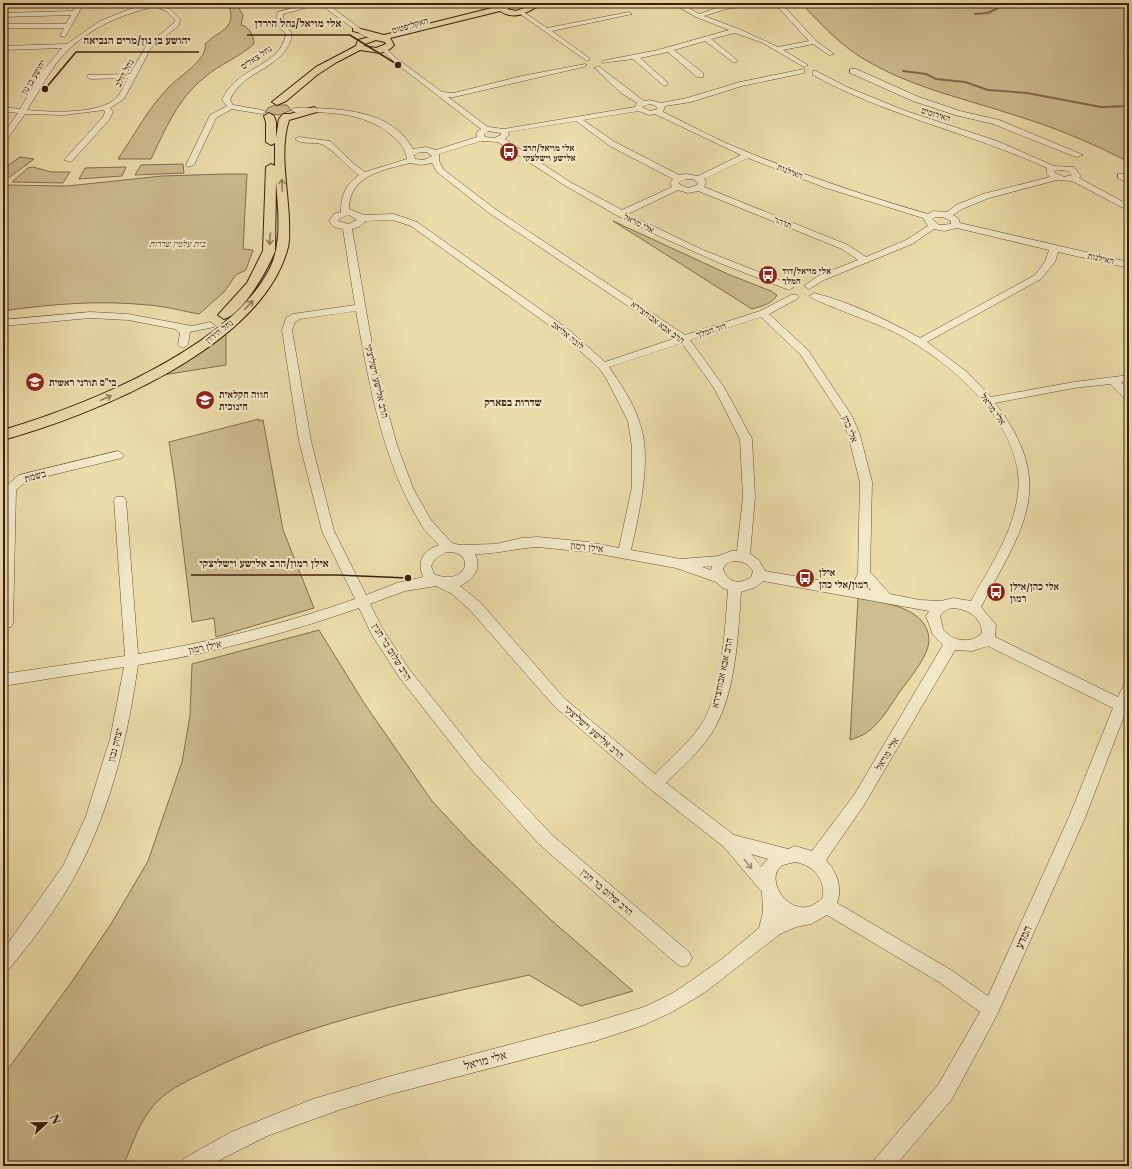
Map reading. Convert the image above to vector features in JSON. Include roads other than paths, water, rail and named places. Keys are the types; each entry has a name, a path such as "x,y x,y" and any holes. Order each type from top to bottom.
{"main road":[{"path":"524,7 547,3"},
{"name":"האקליפטוס","path":"361,48 379,38 401,35 504,10 507,5 524,7"},
{"path":"356,29 373,34 401,35"},
{"path":"361,48 375,54 394,59 391,48 393,43 401,35"},
{"name":"האקליפטוס","path":"390,42 401,35"},
{"path":"266,111 277,102 285,98 301,82 320,68 361,48 384,49 390,45 390,42 379,38"},
{"path":"290,110 320,76 361,48"},
{"path":"277,102 290,110 302,108 314,110"},
{"name":"נחל הירדן","path":"3,435 79,410 112,396 158,372 225,328 265,288 275,272 283,245 280,142 281,124 290,110"},
{"path":"266,111 314,110"},
{"name":"נחל הירדן","path":"3,426 44,413 89,395 146,367 183,345 210,326 232,307 251,286 266,261 269,251 271,122 266,111"}],"street":[{"path":"63,36 81,3"},
{"name":"נחל צאלים","path":"231,107 226,100 228,92 233,86 275,58 287,45 289,34 280,22 280,13 318,3"},
{"path":"322,3 368,37 379,38"},
{"path":"675,3 698,16 737,30 778,49 802,68"},
{"path":"698,16 725,7 758,3"},
{"path":"776,3 814,42 831,54"},
{"path":"3,48 67,46 98,26 135,9 144,5 161,4"},
{"name":"נחל דולב","path":"3,109 23,113 83,111 106,107 120,98 148,47 177,24 178,20 175,16 161,4"},
{"path":"524,7 546,30 593,61 605,65 598,68 592,68 593,61"},
{"path":"3,15 75,13"},
{"path":"546,30 629,14"},
{"path":"3,26 68,26"},
{"path":"356,29 359,34 361,48"},
{"path":"451,98 522,78 593,61 635,57 737,30"},
{"path":"706,39 735,61"},
{"path":"778,49 814,42"},
{"name":"יהושע בן נון","path":"3,138 23,113 48,70 67,46"},
{"path":"384,49 394,59 441,94 451,98 486,129"},
{"path":"669,49 700,75"},
{"path":"635,57 664,84"},
{"name":"האירוסים","path":"802,68 818,67 820,71 816,73 850,92 876,104 927,123 998,134 1030,156 1053,168"},
{"path":"598,68 640,106"},
{"path":"345,213 343,202 345,194 350,186 364,175 413,159 431,161 436,155 481,138 488,140 501,135 640,106 652,102 659,109 802,68"},
{"path":"853,71 998,134 1079,155"},
{"path":"90,77 132,76"},
{"path":"876,104 901,92"},
{"path":"68,160 106,118 109,112 106,107"},
{"path":"190,165 213,117 231,107 266,111"},
{"name":"האילנות","path":"659,109 748,155 814,181 879,203 927,216 936,213 948,215"},
{"path":"314,110 349,112 384,124 409,148 413,159"},
{"path":"577,118 588,128 687,190 748,155"},
{"path":"3,128 12,128"},
{"path":"481,138 480,133 486,129 498,129 501,135"},
{"name":"אלי מויאל","path":"501,135 553,176 621,214 689,247 789,287"},
{"path":"302,141 327,143 351,166 364,175"},
{"path":"403,141 436,155"},
{"path":"413,159 416,151 427,150"},
{"name":"הרב אבא אבוחצירא","path":"436,155 435,162 440,170 456,185 498,216 631,302 684,339 719,387 746,439 749,497 743,557"},
{"name":"הרב אבא אבוחצירא","path":"413,159 440,170"},
{"path":"1073,178 1077,176 1071,169 1062,167 1053,168 1050,172 1057,177 1068,179 1073,178 1128,207"},
{"path":"621,214 678,183 686,176 698,183"},
{"path":"1121,176 1129,181"},
{"path":"956,225 955,220 948,215 993,194 1036,184 1057,177"},
{"name":"תדהר","path":"698,183 845,247 865,261"},
{"path":"345,213 357,214 362,218 357,224 347,227 337,225 333,220 337,216 345,213"},
{"path":"811,291 797,284 789,287 789,293 794,297 806,299 821,278 909,242 933,226 928,222 927,216"},
{"name":"לובה אליאב","path":"362,218 394,217 414,224 564,331 603,366 623,398 634,421 638,440 638,487 624,553"},
{"name":"האילנות","path":"933,226 948,228 956,225 1129,265"},
{"name":"הרב אלישע וישליצקי","path":"347,227 360,306 380,400 406,488 428,527 440,541 448,547"},
{"path":"921,341 1038,277 1050,262 1054,248"},
{"name":"אלי מויאל","path":"811,291 921,341 954,365 989,401 1007,429 1018,451 1023,473 1024,494 1014,528 974,608"},
{"name":"דוד המלך","path":"603,366 763,313 794,297"},
{"name":"הרב שלום בר חנין","path":"360,306 297,316 290,320 287,330 305,441 328,531 362,602 377,631 404,673 477,765 546,840 683,958"},
{"name":"אלי כהן","path":"763,313 804,352 849,422 866,482 864,573"},
{"path":"3,323 50,318 109,315 143,319 192,329 210,326"},
{"path":"179,327 185,332 183,345"},
{"path":"989,401 1129,378"},
{"path":"1113,380 1129,397"},
{"name":"בשמת","path":"6,623 5,547 10,488 16,482 24,478 118,455"},
{"name":"יצחק נבון","path":"3,963 41,913 72,865 90,825 112,757 129,686 132,661 120,500"},
{"name":"הרב אלישע וישליצקי","path":"426,563 430,543 428,527"},
{"name":"אילן רמון","path":"461,549 496,549 522,543 538,542 624,553 677,563 719,578"},
{"path":"448,547 461,549 471,556 470,571 457,582 440,582 429,577 426,563 435,551 448,547"},
{"name":"אילן רמון","path":"470,571 496,549"},
{"path":"731,556 743,557 753,562 759,571 758,580 748,586 735,587 719,578 717,569 721,561 731,556"},
{"name":"אילן רמון","path":"677,563 721,561"},
{"name":"אילן רמון","path":"3,680 132,661 203,648 252,636 362,602 399,586 414,576 426,563"},
{"name":"הרב אלישע וישליצקי","path":"470,571 468,583 475,606"},
{"path":"848,590 860,583 864,573 886,598"},
{"path":"759,575 848,590 886,598 901,601 920,605 940,606 956,603 974,608 982,615 988,624 989,633 987,639 981,644 972,646 952,643 938,632 933,623 913,606 901,601"},
{"name":"אילן רמון","path":"399,586 418,582 440,582"},
{"name":"הרב אלישע וישליצקי","path":"440,582 457,590 475,606 559,702 655,784 730,842 768,890"},
{"name":"הרב אבא אבוחצירא","path":"655,784 692,746 706,728 713,715 726,663 732,626 735,587"},
{"path":"933,623 935,611 940,606"},
{"path":"987,639 1121,705"},
{"name":"אלי מויאל","path":"816,861 859,800 952,643"},
{"name":"המדע","path":"882,1166 945,1092 991,1009 1077,818 1129,688"},
{"name":"הרב אלישע וישליצקי","path":"730,842 785,855"},
{"path":"767,931 771,912 768,890 767,876 770,867 776,860 785,855 795,854 806,856 816,861 828,874 832,890 827,906 820,912 811,916 791,914 775,902 768,890"},
{"path":"827,906 945,976 991,1009"},
{"name":"אלי מויאל","path":"190,1166 210,1153 267,1126 323,1104 584,1034 645,1015 686,994 729,964 767,931 792,919 811,916"}],"waterway":[{"path":"975,14 988,13 1008,3"},
{"path":"903,71 926,74 936,79 965,82 988,90 1027,93 1101,107 1129,106"}],"place":[{"name":"אלי מויאל/נחל הירדן","path":"398,65"},
{"name":"יהושע בן נון/מרים הנביאה","path":"45,89"},
{"name":"אלי מויאל/הרב אלישע וישלצקי","path":"509,152"},
{"name":"אלי מויאל/דוד המלך","path":"768,275"},
{"name":"בי\"ס תורני ראשית","path":"35,382"},
{"name":"חווה חקלאית חינוכית","path":"205,400"},
{"name":"אילן רמון/הרב אלישע וישליצקי","path":"408,578"},
{"name":"אילן רמון/אלי כהן","path":"805,578"},
{"name":"אלי כהן/אילן רמון","path":"996,592"}],"district":[{"name":"שדרות בפארק","path":"513,402"}],"park label":[{"name":"בית עלמין שדרות","path":"177,243"}]}
